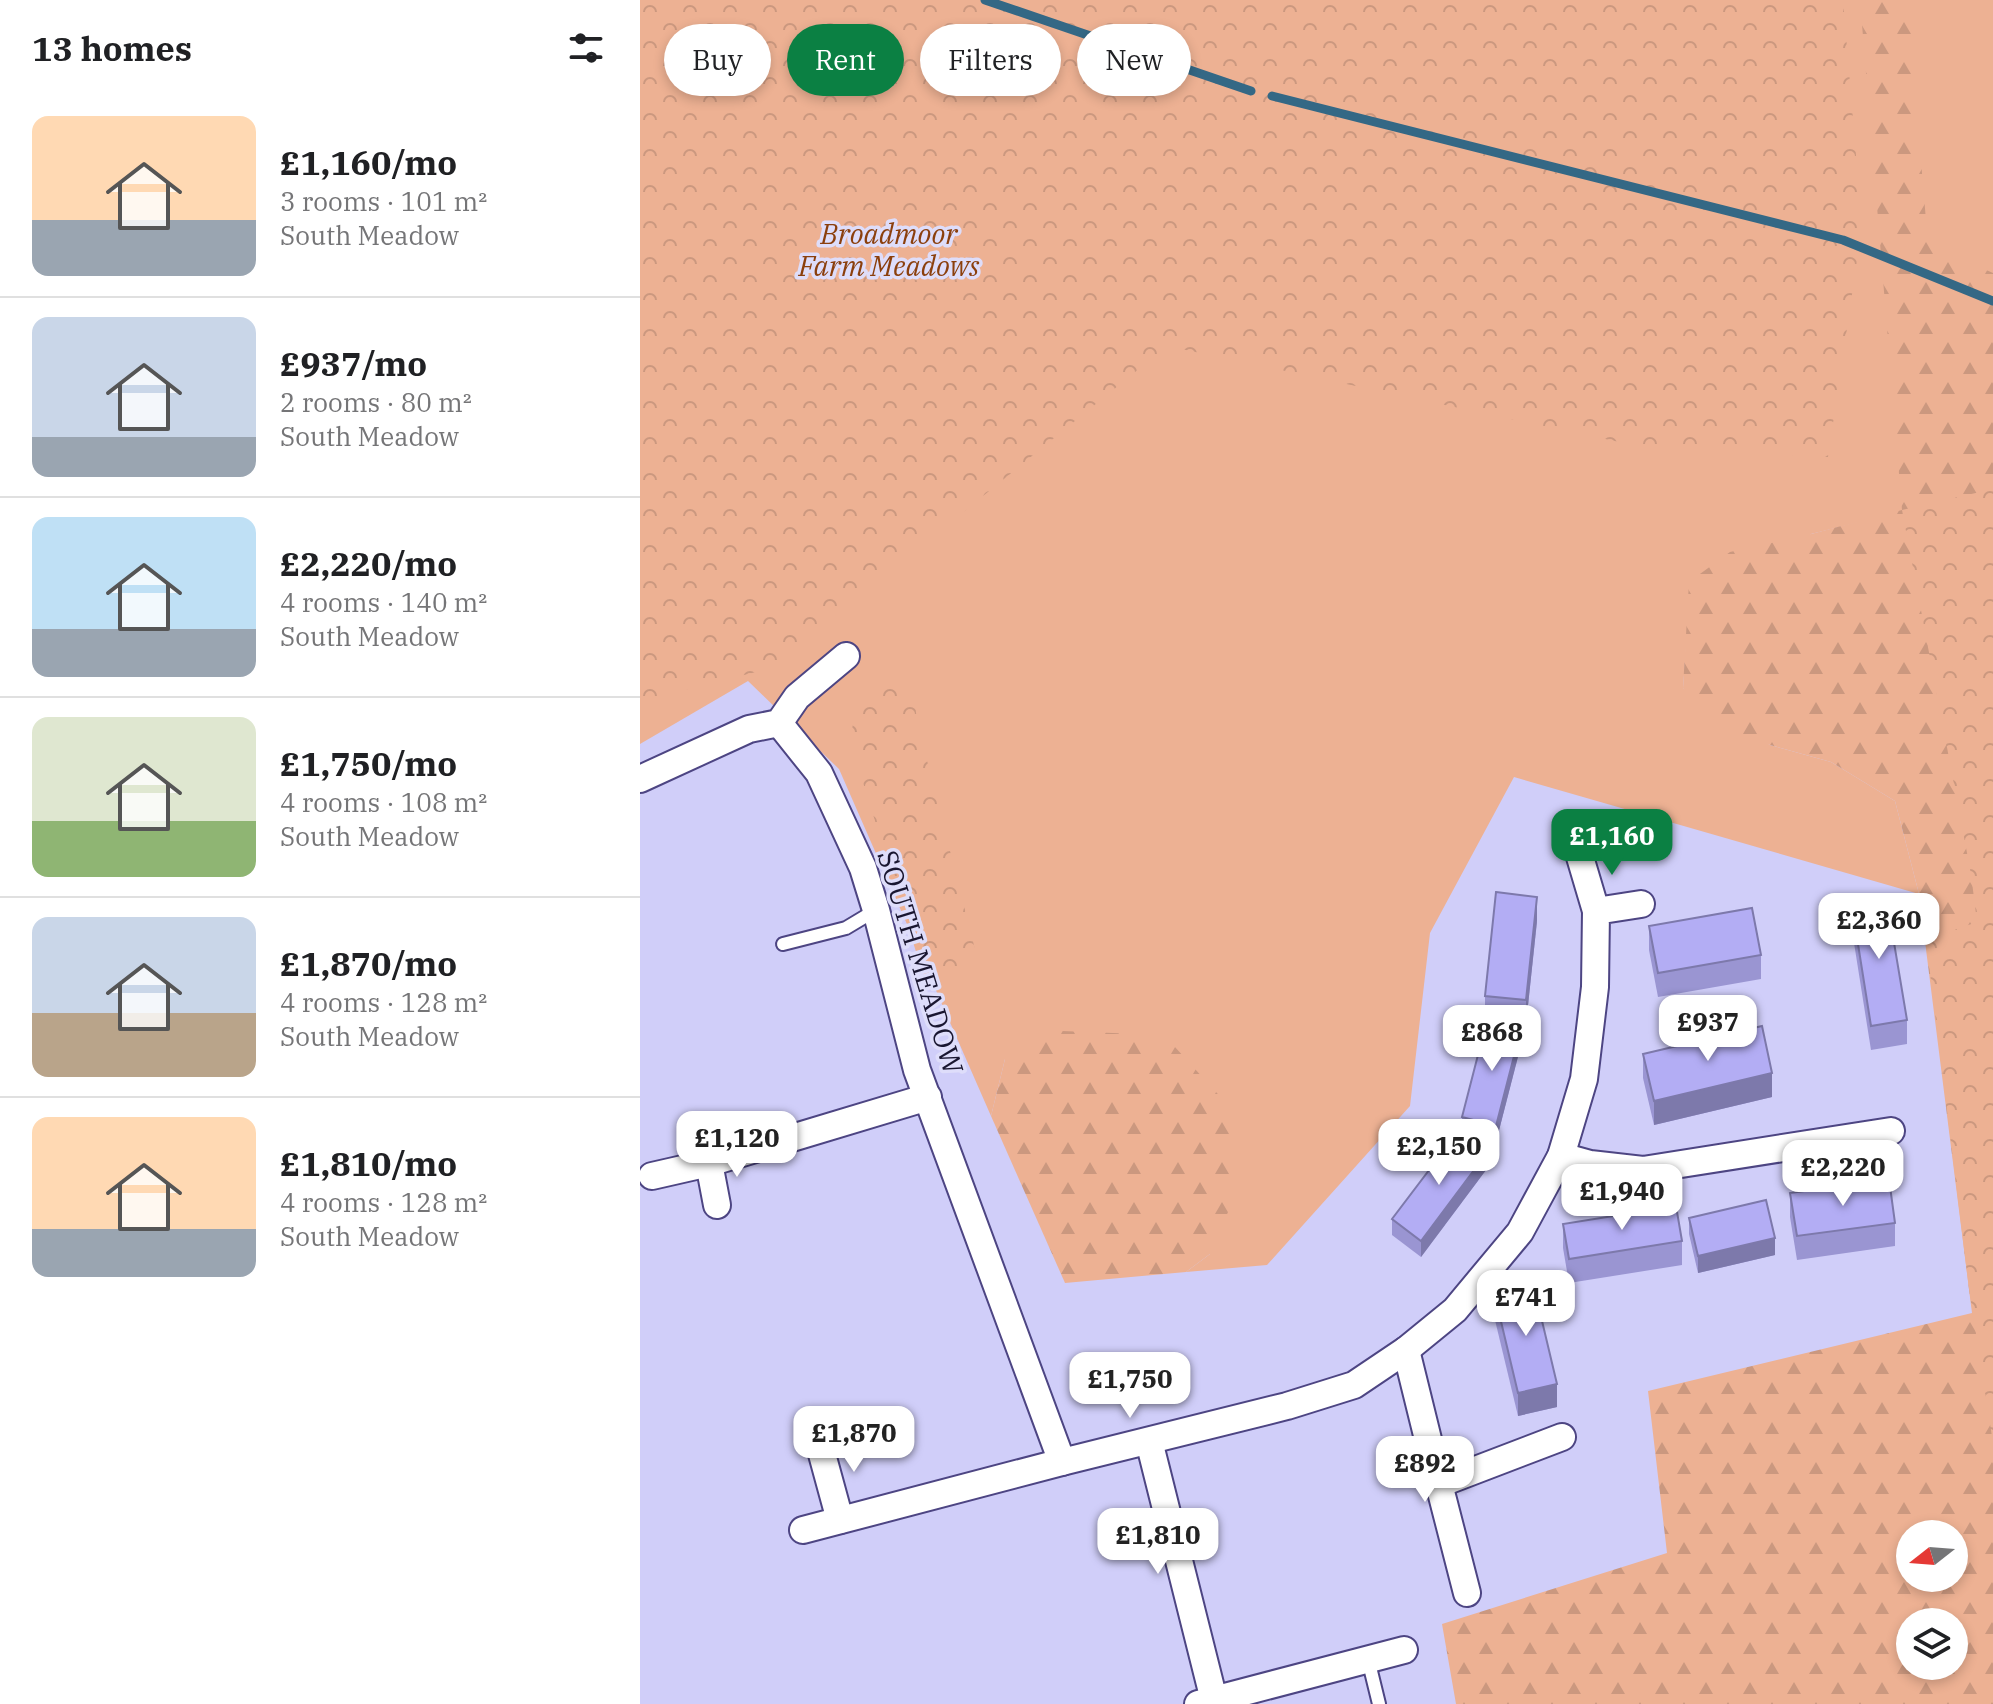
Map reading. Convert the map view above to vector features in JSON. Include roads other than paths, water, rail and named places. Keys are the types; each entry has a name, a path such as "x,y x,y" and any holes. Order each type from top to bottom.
{"street":[{"path":"640,779 749,729 779,723 797,697 846,656"},
{"name":"SOUTH MEADOW","path":"779,723 819,773 863,868 917,1070 1062,1462"},
{"path":"803,1530 1287,1406 1354,1385 1406,1350 1455,1310 1520,1232 1561,1156 1584,1079 1595,987 1596,911 1580,857"},
{"path":"1596,911 1641,904"},
{"name":"SOUTH MEADOW","path":"652,1176 709,1163 928,1097"},
{"path":"1561,1156 1590,1164 1643,1170 1891,1131"},
{"path":"709,1163 717,1205"},
{"path":"1406,1350 1467,1593"},
{"path":"1439,1484 1562,1437"},
{"path":"1149,1441 1206,1702 1404,1650"},
{"path":"819,1443 840,1520"}],"lane":[{"path":"783,944 846,928 876,910"},
{"path":"1368,1659 1379,1704"}],"waterway":[{"path":"985,0 1251,91"},
{"path":"1272,96 1843,240 1993,301"}],"park label":[{"name":"Broadmoor Farm Meadows","path":"889,249"}]}
